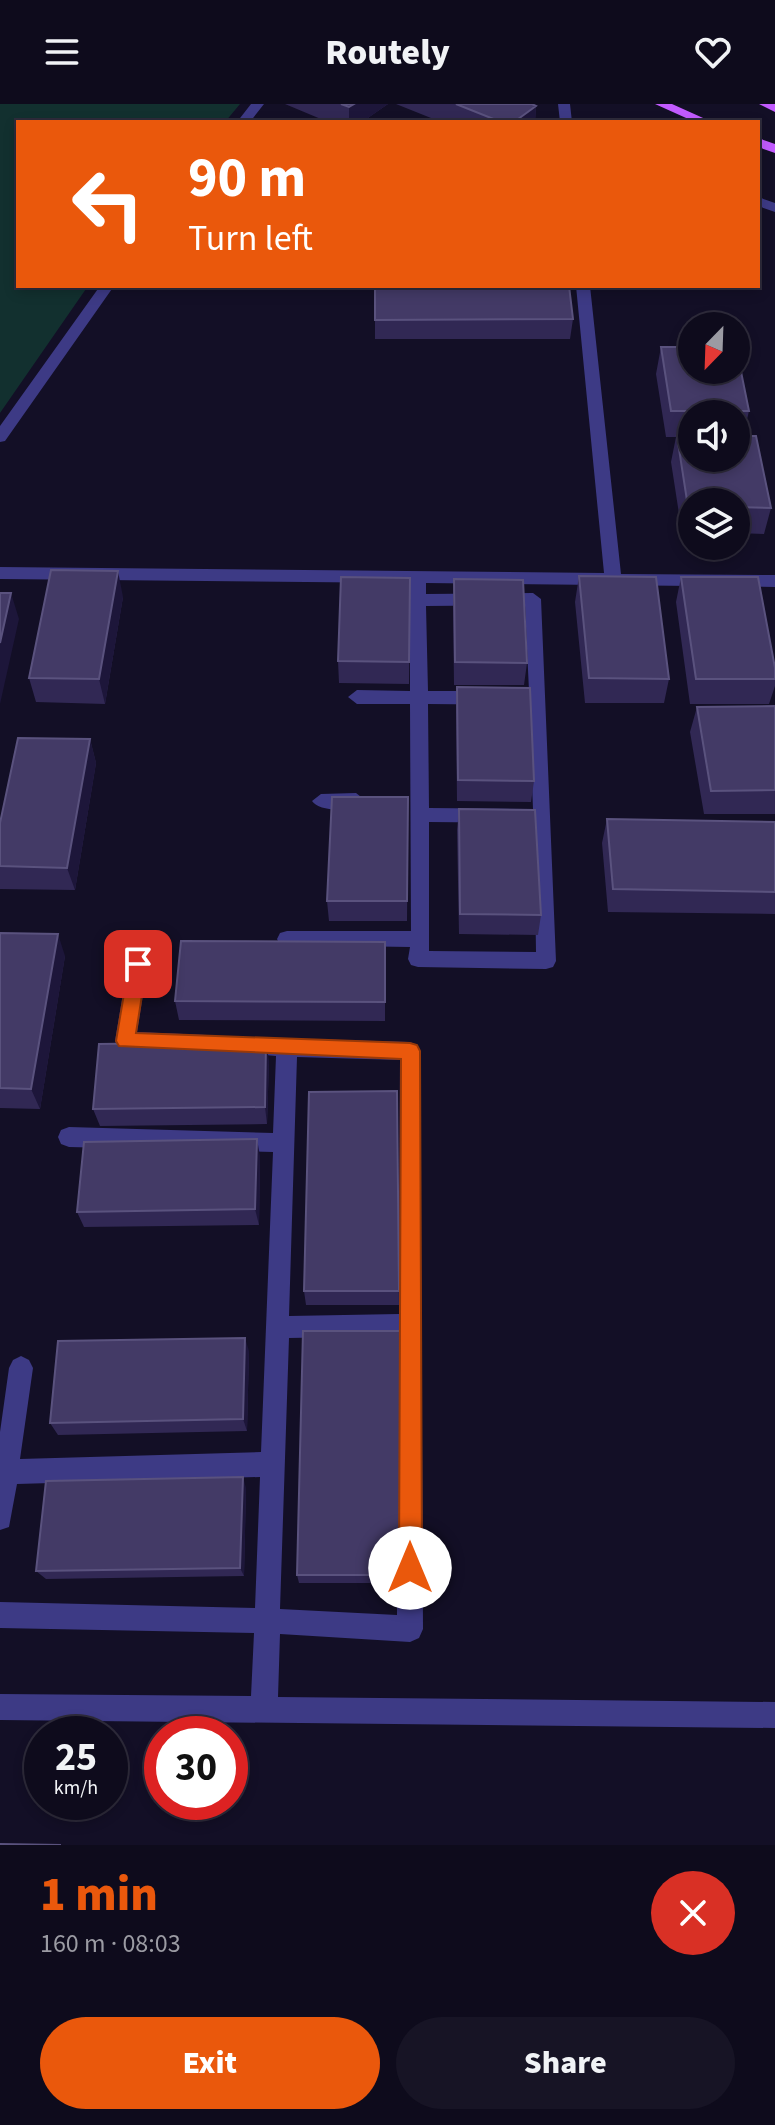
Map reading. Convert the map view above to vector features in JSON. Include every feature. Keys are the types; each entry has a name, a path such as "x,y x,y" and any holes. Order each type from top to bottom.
{"main road":[{"path":"661,104 701,120"},
{"path":"765,104 775,108"}],"street":[{"path":"245,120 258,104"},
{"path":"0,437 106,288"},
{"path":"583,288 613,578"},
{"path":"0,573 775,581"},
{"path":"418,577 418,600 419,699 415,805 421,939 418,959 546,961 533,599 418,600"},
{"path":"357,697 538,698"},
{"path":"321,801 377,800"},
{"path":"415,805 543,816"},
{"path":"287,939 421,939"},
{"path":"0,1615 268,1621 410,1629 410,1051 125,1041 138,964"},
{"path":"264,1712 287,1048"},
{"path":"69,1137 284,1143"},
{"path":"278,1327 410,1325"},
{"path":"0,1518 21,1368"},
{"path":"6,1472 273,1464"},
{"path":"0,1707 775,1715"}],"green space":[{"path":"0,104 240,104 227,120 16,120 16,288 87,288 0,413"}],"building":[{"path":"456,104 536,106 517,120 496,120"},
{"path":"375,288 569,288 573,319 375,320"},
{"path":"661,347 678,347 678,384 744,384 747,400 678,400 678,411 671,411"},
{"path":"750,436 756,436 771,508 750,507 750,488 685,488 683,472 750,472"},
{"path":"51,570 118,571 99,679 29,678"},
{"path":"579,576 656,577 669,679 589,678"},
{"path":"341,577 410,578 409,662 338,661"},
{"path":"681,577 758,577 775,679 696,679"},
{"path":"454,579 523,580 527,663 455,662"},
{"path":"0,593 11,593 0,643"},
{"path":"457,687 530,688 534,781 458,780"},
{"path":"775,706 775,790 711,791 697,707"},
{"path":"18,738 90,739 67,868 0,866 0,823"},
{"path":"332,797 408,797 407,901 327,901"},
{"path":"459,809 535,810 541,915 460,914"},
{"path":"607,819 775,822 775,892 613,889"},
{"path":"0,933 58,934 31,1089 0,1088"},
{"path":"181,941 385,942 385,1002 175,1001"},
{"path":"266,1042 265,1107 93,1109 99,1044"},
{"path":"397,1091 399,1291 304,1291 309,1092"},
{"path":"257,1139 255,1209 77,1212 84,1142"},
{"path":"303,1331 400,1331 403,1575 297,1575"},
{"path":"245,1338 243,1419 50,1423 58,1341"},
{"path":"243,1477 240,1568 36,1571 46,1481"}],"route":[{"path":"138,964 125,1041 410,1051 410,1568"}]}
